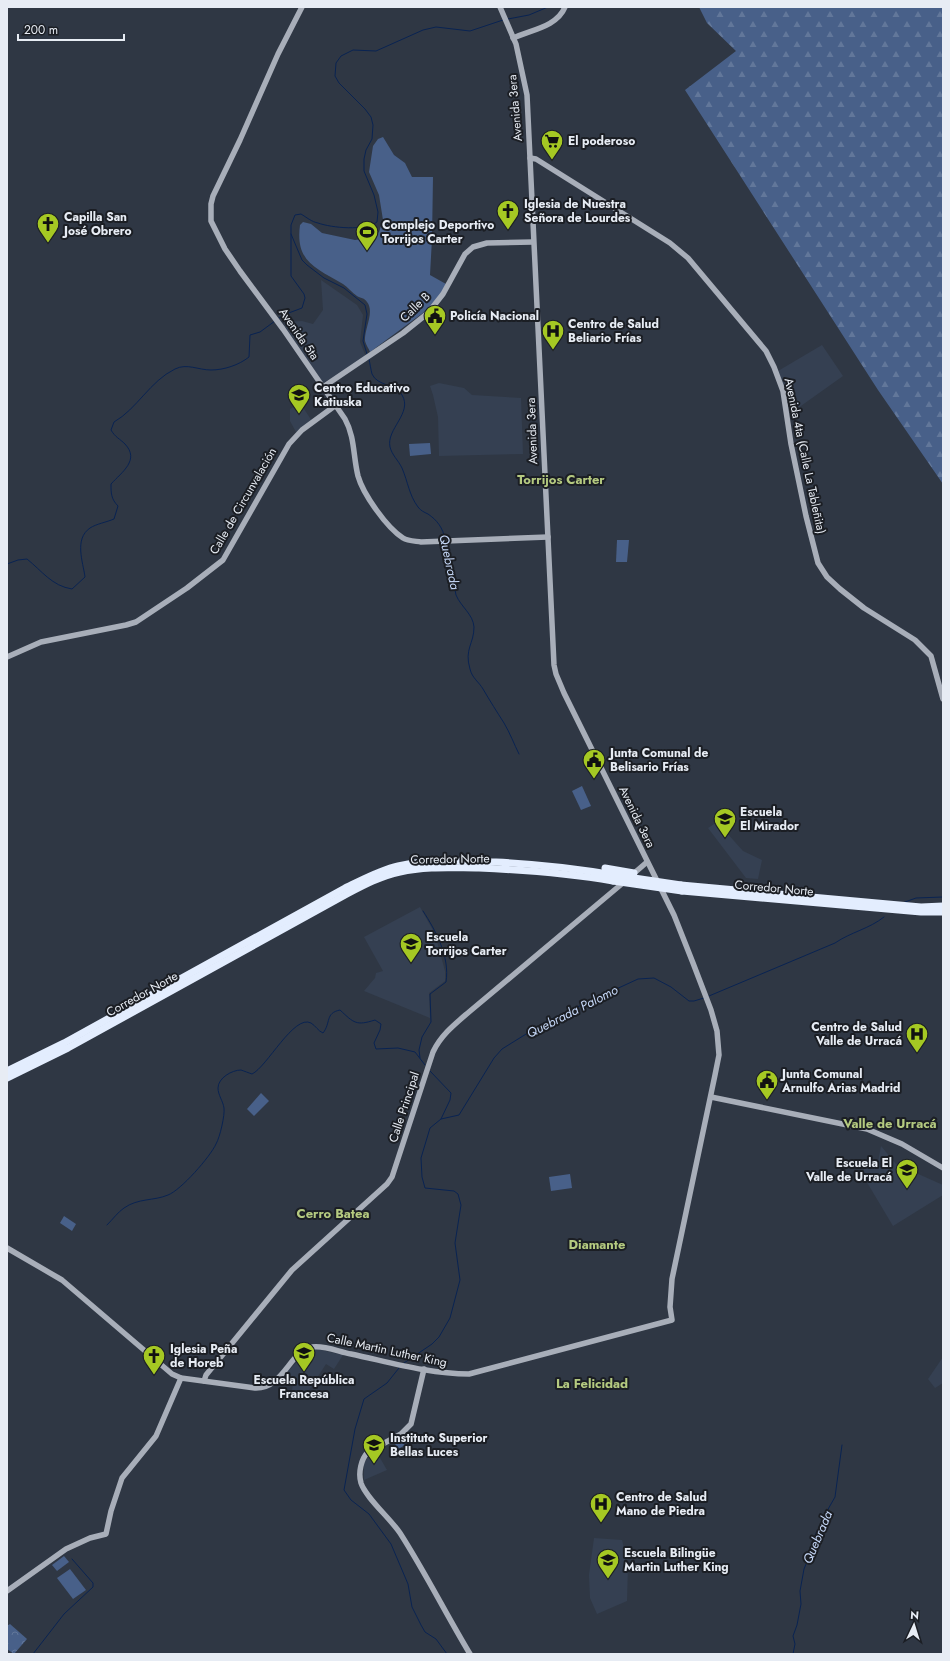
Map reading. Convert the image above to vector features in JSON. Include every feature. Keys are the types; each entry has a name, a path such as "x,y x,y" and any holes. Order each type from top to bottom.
{"highway":[{"name":"Corredor Norte","path":"243,948 345,888 378,872 397,866 418,863 457,861 562,866 614,878 682,888 921,912 943,912"},
{"name":"Corredor Norte","path":"7,1071 64,1043 229,955 381,877 400,872 473,862"},
{"path":"530,865 571,863 634,873"},
{"name":"Corredor Norte","path":"682,888 921,907 943,906"},
{"name":"Corredor Norte","path":"7,1078 68,1048 229,955"}],"street":[{"name":"Avenida 5ta","path":"302,7 278,54 211,204 211,221 225,249 283,328 336,405 350,429 359,478 371,501 387,523 403,538 421,542 548,537"},
{"path":"513,38 553,22 562,13 565,7"},
{"name":"Avenida 3era","path":"501,9 513,38 526,84 554,665 556,674 674,915 705,993 717,1031 719,1047 711,1097 672,1279 670,1307 672,1320"},
{"name":"Avenida 4ta (Calle La Tableñita)","path":"530,158 536,159 675,247 688,258 766,351 783,391 791,444 806,516 818,563 827,577 840,589 864,608 915,640 925,650 930,656 943,699"},
{"name":"Calle B","path":"323,387 413,326 433,308 443,294 465,254 473,247 487,243 534,242"},
{"name":"Calle de Circunvalación","path":"7,657 41,642 136,622 194,584 223,560 280,458 295,437 302,430 336,405"},
{"name":"Calle Principal","path":"204,1381 206,1375 292,1270 387,1184 392,1177 438,1041 447,1031 647,862"},
{"path":"711,1097 868,1129 902,1144 943,1168"},
{"name":"Calle Martin Luther King","path":"7,1248 62,1280 166,1369 181,1378 255,1388 266,1387 274,1382 306,1349 315,1346 407,1366 452,1374 469,1374 672,1320"},
{"path":"424,1369 411,1424 401,1434 365,1455 360,1473 360,1482 373,1501 396,1527 421,1566 470,1654"},
{"path":"7,1591 66,1548 90,1538 106,1534 120,1483 127,1471 156,1436 181,1378"}],"shaded area":[{"path":"321,280 357,305 363,315 360,342 366,357 323,383 284,325 286,322 302,321 313,324 323,310"},
{"path":"822,345 843,376 791,413 788,398 778,371"},
{"path":"439,383 464,388 472,395 521,398 523,454 439,456 438,417 430,386"},
{"name":"Centro Educativo Katiuska","path":"300,403 312,421 296,432 290,421 290,409"},
{"name":"Escuela El Mirador","path":"717,822 743,851 762,860 758,879 746,878 708,828"},
{"name":"Escuela Torrijos Carter","path":"420,907 435,934 445,971 445,981 429,993 430,1018 364,991 375,978 376,973 383,971 364,937"},
{"name":"Escuela El Valle de Urracá","path":"881,1146 896,1164 943,1185 943,1195 893,1226 862,1174 866,1163 872,1164 878,1162"},
{"name":"Escuela República Francesa","path":"317,1349 343,1355 334,1369 326,1364 306,1395 292,1390 293,1384 283,1377 305,1353"},
{"path":"943,1357 943,1383 935,1388 928,1379"},
{"name":"Instituto Superior Bellas Luces","path":"376,1451 387,1470 364,1480 364,1463 369,1456"},
{"name":"Escuela Bilingüe Martin Luther King","path":"594,1538 622,1540 628,1565 627,1601 597,1614 590,1598 589,1575"}],"green space":[{"path":"699,7 943,7 943,484 878,390 685,90 736,51 707,23"},
{"name":"Complejo Deportivo Torrijos Carter","path":"383,137 394,155 405,163 412,177 433,177 430,275 446,284 435,304 370,352 365,341 370,316 367,302 355,295 345,285 316,268 304,256 299,238 300,225 303,222 311,224 322,233 355,240 370,238 379,232 383,220 379,195 369,172 373,146 378,139"},
{"path":"430,443 431,454 410,456 409,444"},
{"path":"617,540 629,540 627,562 616,562"},
{"path":"582,786 591,806 581,810 572,791"},
{"path":"261,1093 269,1101 254,1116 247,1109"},
{"path":"570,1174 572,1188 551,1191 549,1177"},
{"path":"64,1216 76,1224 72,1231 60,1223"},
{"path":"407,1435 411,1442 398,1449 394,1442"},
{"path":"64,1556 69,1562 57,1571 52,1565"},
{"path":"70,1569 86,1590 73,1599 57,1578"},
{"path":"10,1624 27,1639 14,1654 7,1649 7,1626"}],"waterway":[{"path":"508,19 529,15 548,7"},
{"path":"279,318 302,308 305,298 304,294 291,276 291,225 295,215 301,214 311,221 324,225 348,228 365,227 377,222 378,212 374,195 364,171 364,159 366,150 372,139 373,125 371,117 365,109 339,83 335,76 336,63 341,56 353,50 376,51 423,30 436,27 470,31 503,20"},
{"name":"Quebrada","path":"291,234 302,260 307,265 324,278 344,288 365,305 367,314 363,341 367,354"},
{"path":"7,564 18,560 27,559 53,581 59,585 72,589 85,577 81,558 82,538 85,533 95,525 114,519 118,506 112,496 111,484 128,466 130,461 131,455 129,450 111,430 114,422 130,410 166,374 179,367 216,370 245,360 249,357 250,335 260,332 275,321"},
{"name":"Quebrada","path":"369,359 374,378 399,391 402,395 404,408 392,434 390,447 392,453 402,468 415,502 420,510 431,516 437,522 443,531 445,539"},
{"name":"Quebrada","path":"446,544 456,595 469,614 474,627 474,633 468,656 471,672 504,723 519,754"},
{"name":"Quebrada Palomo","path":"905,902 916,898 943,897"},
{"name":"Quebrada","path":"420,1058 419,1050 422,1037 431,1022 430,994 446,982 447,973 441,945 433,927 423,911"},
{"name":"Quebrada Palomo","path":"709,996 835,943 872,925 884,917"},
{"name":"Quebrada Palomo","path":"404,1363 432,1344 439,1337 450,1318 460,1280 455,1243 461,1205 458,1194 454,1191 425,1188 422,1177 421,1158 430,1128 441,1119 459,1115 494,1058 502,1049 547,1021 638,979 654,978 671,987 689,1001 704,998"},
{"name":"Quebrada","path":"107,1225 129,1205 140,1201 163,1197 174,1192 195,1172 213,1150 219,1136 224,1111 218,1091 220,1081 226,1075 237,1070 252,1074 265,1062 289,1033 304,1022 311,1023 323,1033 330,1016 335,1011 340,1010 349,1018 359,1023 375,1020 381,1024 374,1043 376,1049 398,1048 415,1052 425,1065"},
{"name":"Quebrada","path":"430,1071 451,1093 450,1100 441,1119"},
{"name":"Quebrada Palomo","path":"399,1368 387,1383 364,1399 355,1429 344,1490 351,1500 369,1514 391,1544 408,1584 412,1607 421,1625 425,1632 436,1639 447,1654"},
{"name":"Quebrada","path":"793,1654 795,1644 793,1636 797,1625 801,1604 800,1591 804,1569 817,1531 825,1524 827,1511 835,1497 842,1445"},
{"name":"Quebrada","path":"33,1654 64,1614 93,1587 93,1583 72,1559"}],"place":[{"name":"El poderoso","path":"552,160"},
{"name":"Iglesia de Nuestra Señora de Lourdes","path":"508,230"},
{"name":"Capilla San José Obrero","path":"48,244"},
{"name":"Complejo Deportivo Torrijos Carter","path":"367,252"},
{"name":"Policía Nacional","path":"435,336"},
{"name":"Centro de Salud Beliario Frías","path":"553,350"},
{"name":"Centro Educativo Katiuska","path":"299,414"},
{"name":"Junta Comunal de Belisario Frías","path":"594,780"},
{"name":"Escuela El Mirador","path":"725,838"},
{"name":"Escuela Torrijos Carter","path":"411,964"},
{"name":"Centro de Salud Valle de Urracá","path":"917,1054"},
{"name":"Junta Comunal Arnulfo Arias Madrid","path":"767,1100"},
{"name":"Escuela El Valle de Urracá","path":"907,1190"},
{"name":"Escuela República Francesa","path":"304,1372"},
{"name":"Iglesia Peña de Horeb","path":"154,1376"},
{"name":"Instituto Superior Bellas Luces","path":"374,1464"},
{"name":"Centro de Salud Mano de Piedra","path":"601,1524"},
{"name":"Escuela Bilingüe Martin Luther King","path":"608,1580"}],"district":[{"name":"Torrijos Carter","path":"561,479"},
{"name":"Valle de Urracá","path":"890,1123"},
{"name":"Cerro Batea","path":"333,1213"},
{"name":"Diamante","path":"597,1244"},
{"name":"La Felicidad","path":"592,1383"}]}
